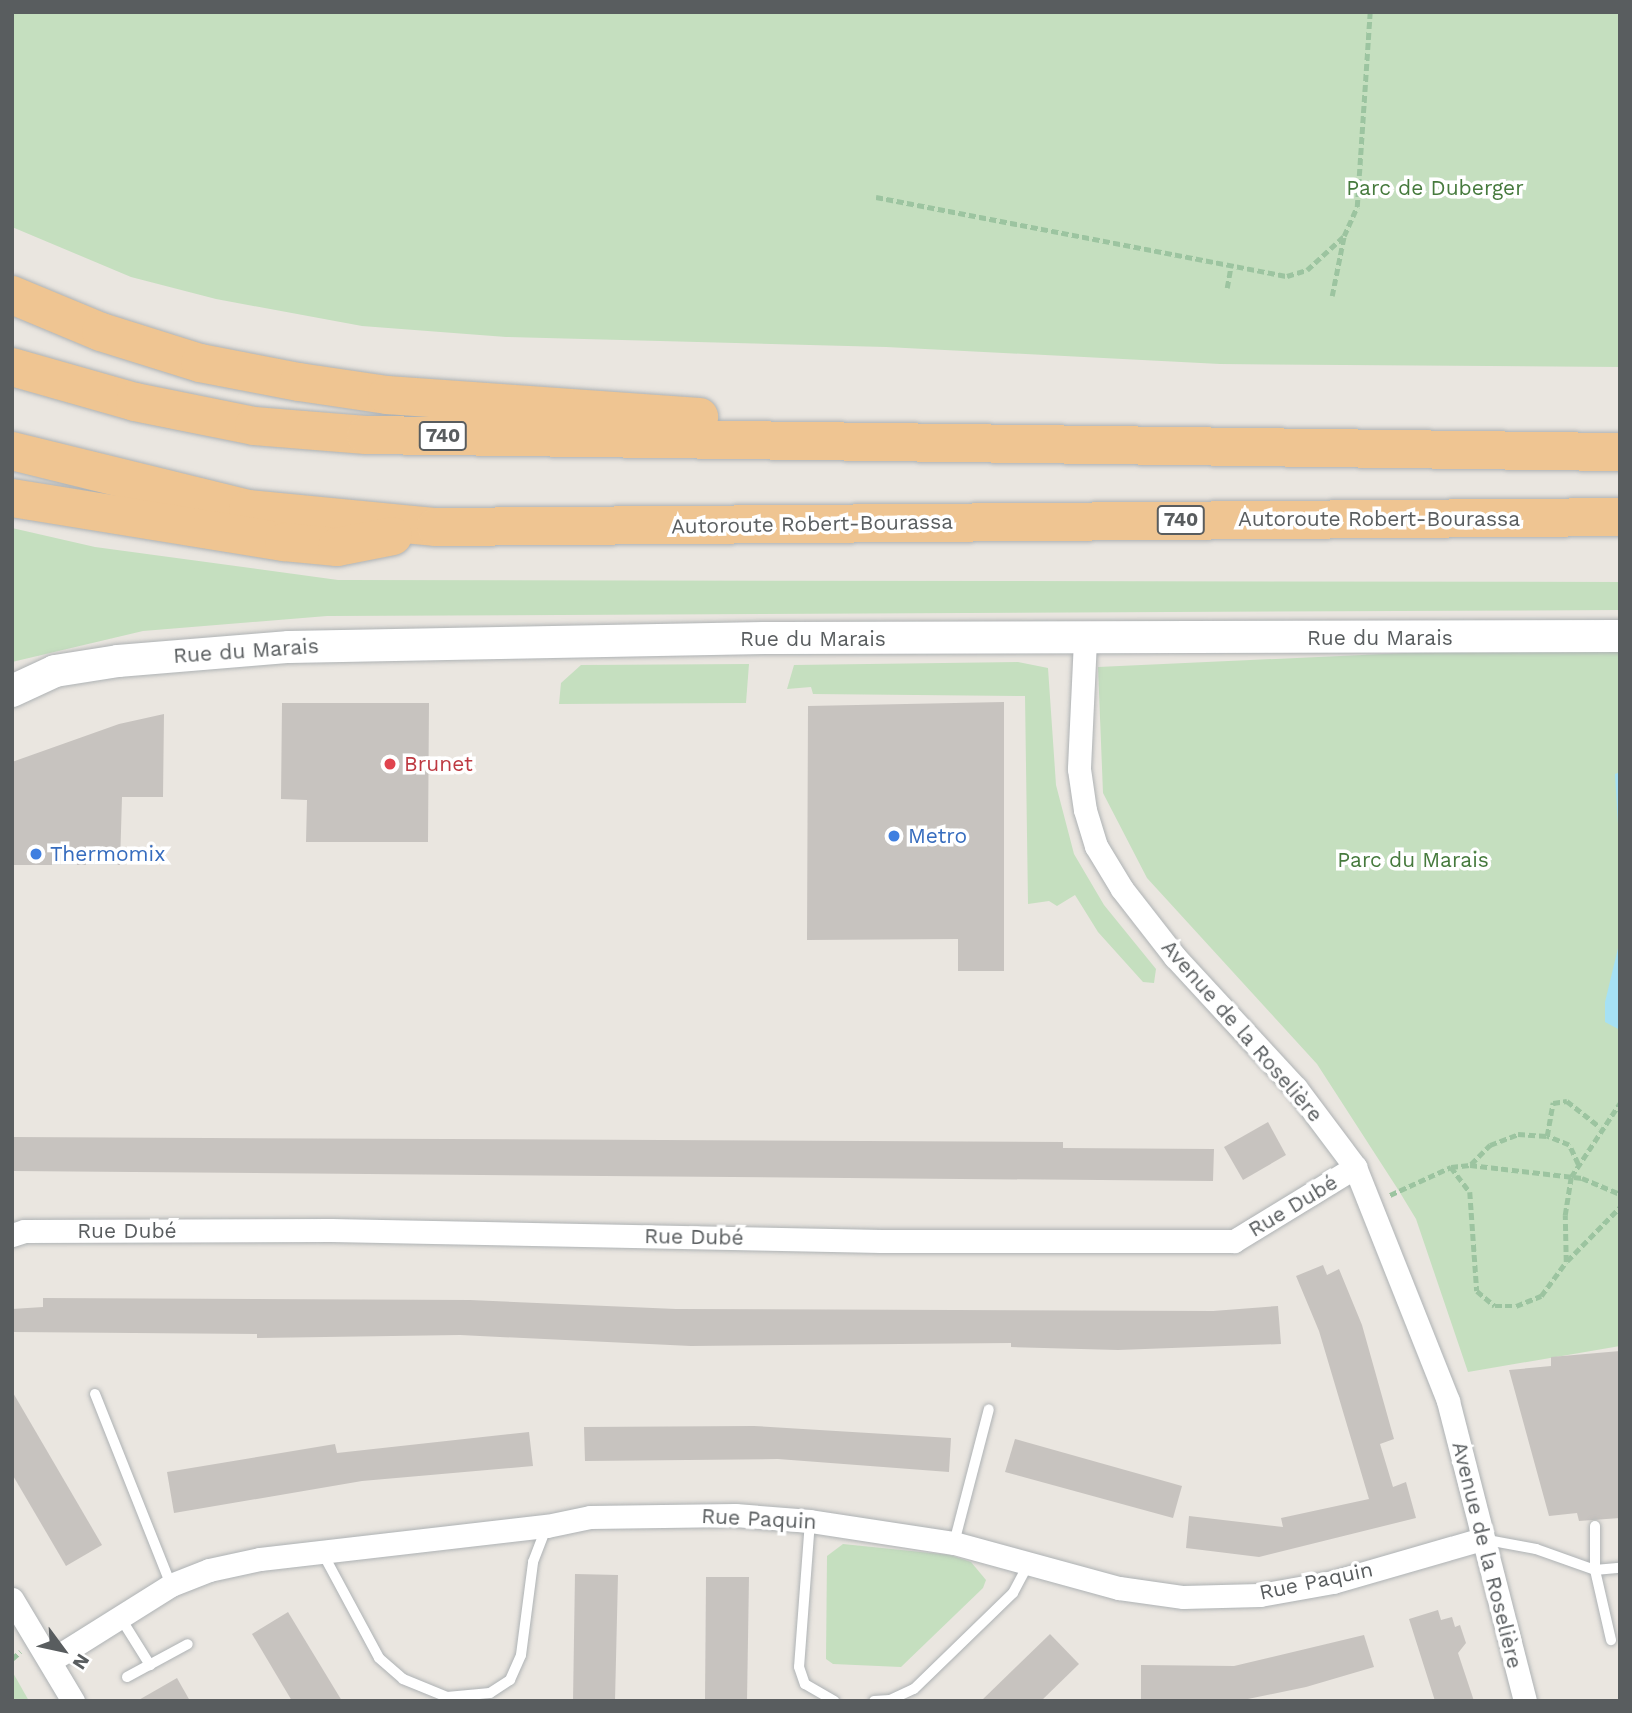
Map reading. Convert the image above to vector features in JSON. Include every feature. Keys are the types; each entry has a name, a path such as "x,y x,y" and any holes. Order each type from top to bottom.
{"highway":[{"path":"12,295 101,332 175,355 299,382 412,397 672,414 882,443"},
{"name":"740","path":"12,367 135,402 268,427 366,435 1620,452"},
{"name":"Autoroute Robert-Bourassa","path":"12,451 248,509 436,527 1620,517"},
{"path":"12,498 207,533 337,547 436,527"}],"street":[{"name":"Rue du Marais","path":"12,691 55,671 206,652 289,647 764,638 1085,640 1620,636"},
{"name":"Avenue de la Roselière","path":"1085,640 1079,769 1085,810 1096,846 1122,890 1175,957 1296,1088 1355,1167 1448,1401 1525,1701"},
{"name":"Rue Dubé","path":"12,1235 24,1231 331,1230 881,1241 1234,1241 1355,1167"},
{"name":"Rue Paquin","path":"50,1661 171,1585 209,1570 260,1559 547,1527 590,1517 735,1515 810,1521 954,1543 1119,1588 1183,1597 1260,1595 1333,1582 1482,1539"},
{"path":"12,1599 73,1701"}],"lane":[{"path":"95,1394 171,1585"},
{"path":"954,1543 989,1409"},
{"path":"810,1521 799,1667 805,1685 834,1701"},
{"path":"1595,1525 1595,1570 1611,1640"},
{"path":"323,1552 379,1658 403,1679 447,1697 490,1693 510,1679 521,1655 533,1562 547,1527"},
{"path":"1482,1539 1536,1549 1595,1570 1620,1568"},
{"path":"874,1701 890,1700 914,1689 1013,1593 1029,1563"},
{"path":"120,1617 150,1665"},
{"path":"127,1677 188,1644"}],"path":[{"path":"1332,296 1344,236 1357,207 1370,12"},
{"path":"876,197 1287,276 1307,270 1344,236"},
{"path":"1227,288 1231,265"},
{"path":"1547,1136 1553,1103 1567,1101 1600,1128"},
{"path":"1566,1262 1565,1215 1571,1177 1600,1128 1620,1103"},
{"path":"1470,1164 1490,1145 1518,1134 1547,1136 1569,1144 1578,1165"},
{"path":"1371,1203 1451,1167 1470,1164 1571,1177 1620,1194"},
{"path":"1451,1167 1470,1192 1477,1291 1495,1306 1516,1306 1541,1296 1566,1262 1620,1207"}],"green space":[{"name":"Parc de Duberger","path":"12,12 1620,12 1620,367 1220,364 886,347 506,337 362,326 216,299 131,277 12,227"},
{"path":"12,528 95,547 338,580 1620,582 1620,610 327,616 143,631 12,662"},
{"name":"Parc du Marais","path":"1620,648 1620,1346 1468,1372 1416,1219 1317,1064 1147,878 1103,793 1098,667 1470,650"},
{"path":"1018,662 1048,668 1056,785 1074,854 1104,905 1156,969 1154,983 1143,982 1098,932 1075,895 1057,906 1049,901 1028,904 1025,696 813,694 811,687 787,689 794,665"},
{"path":"749,664 746,703 559,704 561,683 581,665"},
{"path":"843,1544 950,1555 971,1562 986,1580 983,1588 901,1667 833,1664 826,1659 827,1556"},
{"path":"12,1671 29,1701 12,1701"}],"water":[{"path":"1620,772 1620,858 1615,774"},
{"path":"1620,940 1620,1030 1605,1022 1605,1002"}],"building":[{"path":"1004,702 1004,971 958,971 958,939 807,940 808,706"},
{"path":"282,703 429,703 428,842 306,842 307,800 281,799"},
{"path":"164,714 163,797 122,797 120,865 12,865 12,762 119,724"},
{"path":"1268,1122 1286,1155 1243,1180 1224,1147"},
{"path":"12,1137 1063,1142 1063,1148 1214,1149 1213,1181 12,1171"},
{"path":"1323,1265 1327,1275 1339,1269 1362,1325 1394,1439 1380,1444 1393,1487 1406,1482 1416,1518 1259,1557 1186,1548 1189,1516 1283,1527 1281,1518 1369,1499 1319,1331 1296,1276"},
{"path":"43,1298 470,1300 676,1309 1213,1311 1278,1306 1281,1344 1118,1350 1011,1347 1011,1343 691,1346 460,1335 257,1338 257,1334 12,1332 12,1309 43,1307"},
{"path":"1620,1351 1620,1518 1579,1521 1577,1513 1549,1516 1509,1370 1551,1366 1551,1357"},
{"path":"12,1391 102,1545 66,1566 12,1474"},
{"path":"754,1426 951,1438 949,1472 778,1459 585,1461 584,1427"},
{"path":"529,1432 533,1466 362,1481 174,1513 167,1472 335,1444 337,1453"},
{"path":"1015,1439 1182,1486 1173,1518 1005,1472"},
{"path":"575,1574 618,1575 615,1701 573,1701"},
{"path":"706,1577 749,1577 747,1701 705,1701"},
{"path":"1438,1610 1441,1620 1452,1617 1455,1627 1460,1625 1466,1643 1458,1653 1474,1701 1435,1701 1409,1619"},
{"path":"288,1612 342,1701 292,1701 252,1634"},
{"path":"1050,1634 1079,1664 1041,1701 981,1701"},
{"path":"1364,1635 1374,1667 1306,1687 1243,1700 1141,1699 1141,1665 1234,1666"},
{"path":"177,1678 190,1701 137,1701"}],"place":[{"name":"Brunet","path":"390,764"},
{"name":"Metro","path":"894,836"},
{"name":"Thermomix","path":"36,854"}]}
